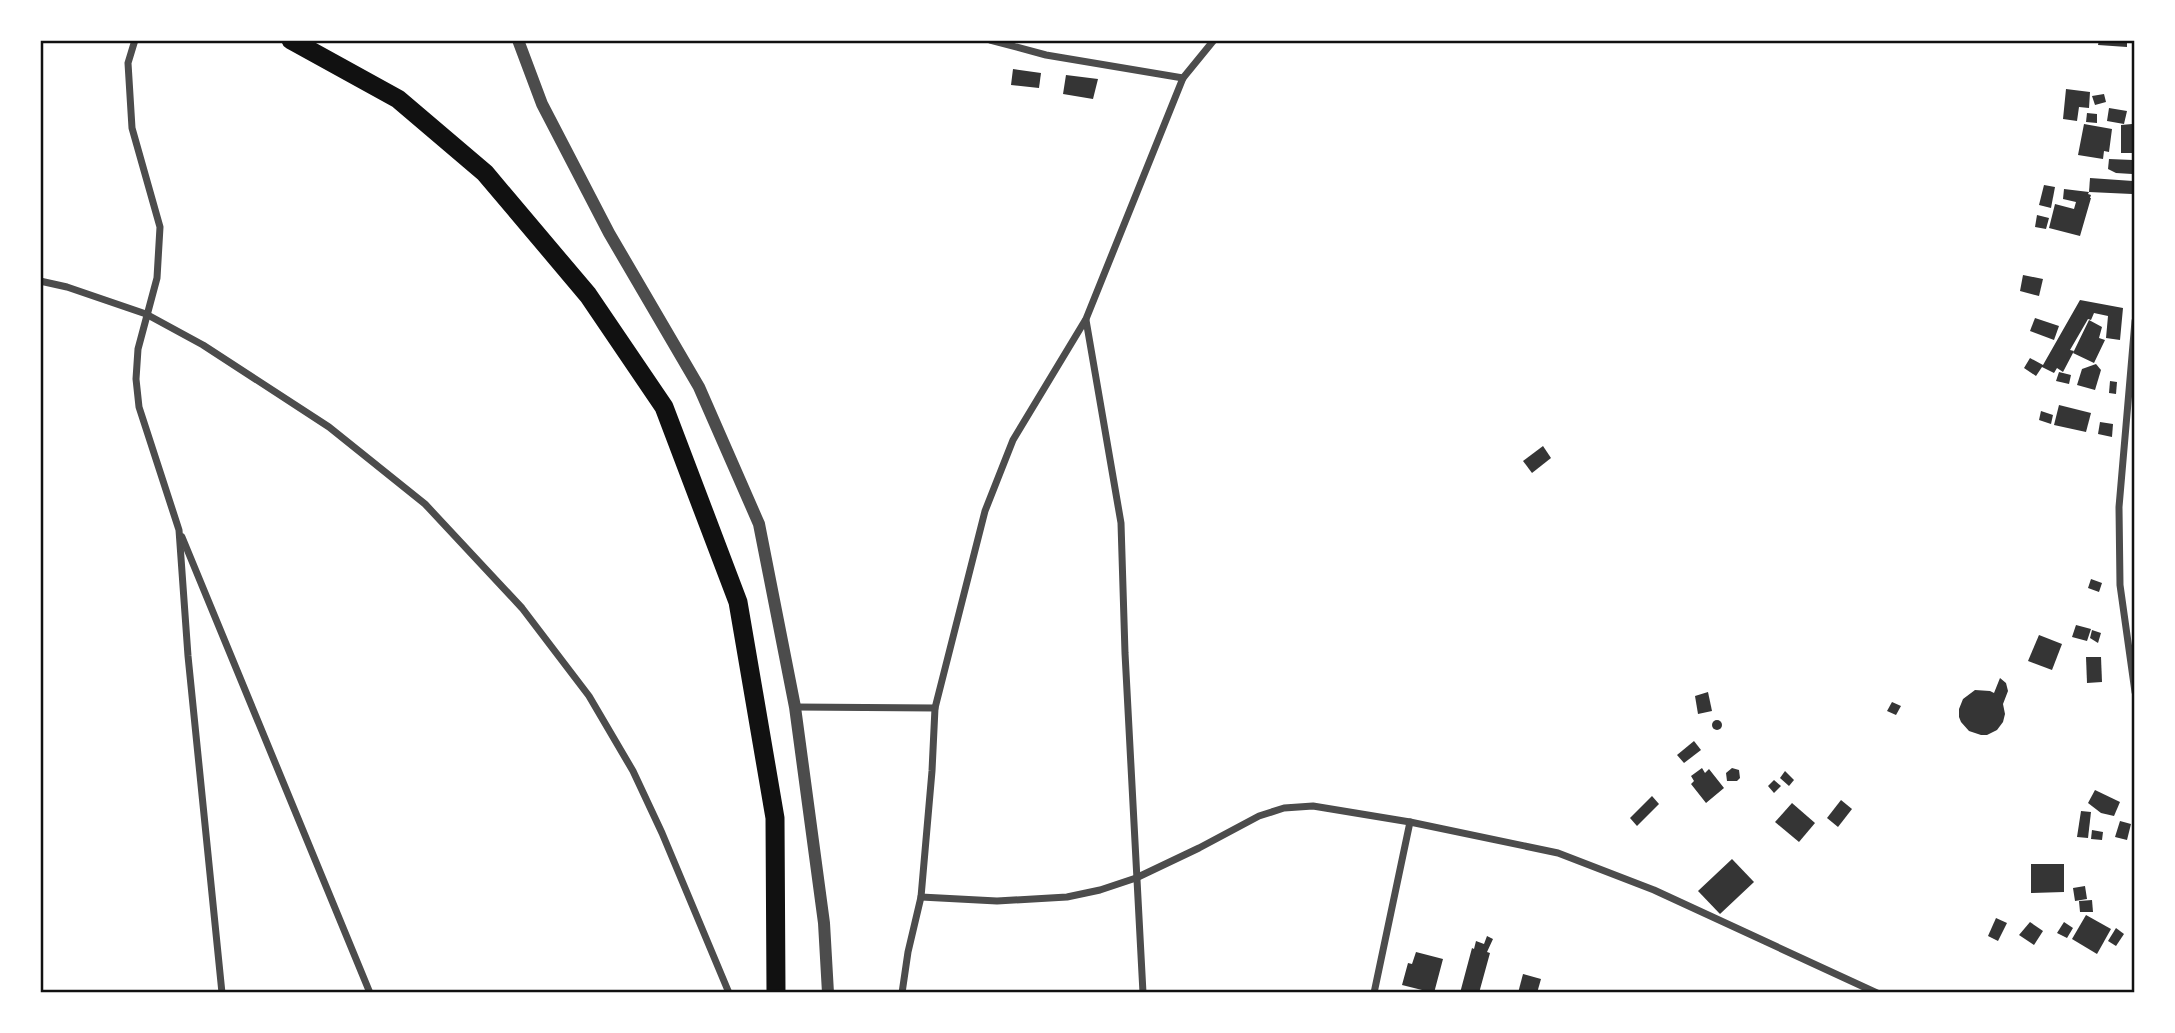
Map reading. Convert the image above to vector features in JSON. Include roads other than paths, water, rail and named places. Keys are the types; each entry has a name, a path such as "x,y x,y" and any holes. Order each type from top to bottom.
{"highway":[{"path":"291,40 398,99 485,173 588,295 664,407 738,602 775,818 776,993"}],"street":[{"path":"135,40 128,63 132,128 160,227 157,278 138,349 136,379 139,407 179,530 370,993"},
{"path":"518,40 542,104 609,233 699,387 759,523 795,707 824,923 828,993"},
{"path":"990,40 1046,55 1183,78"},
{"path":"902,993 920,897 935,708 985,511 1013,440 1086,319 1183,78 1214,40"},
{"path":"40,281 146,314 203,345 330,427 425,504 522,608 589,696 633,771 729,993"},
{"path":"1086,319 1121,523 1143,993"},
{"path":"2135,321 2119,507 2120,585 2135,692"},
{"path":"179,530 222,993"},
{"path":"795,707 935,708"},
{"path":"920,897 997,901 1049,898 1100,890 1136,878 1259,816 1284,808 1314,806 1410,822 1558,853 1654,890 1877,993"},
{"path":"1374,993 1410,822"}]}
